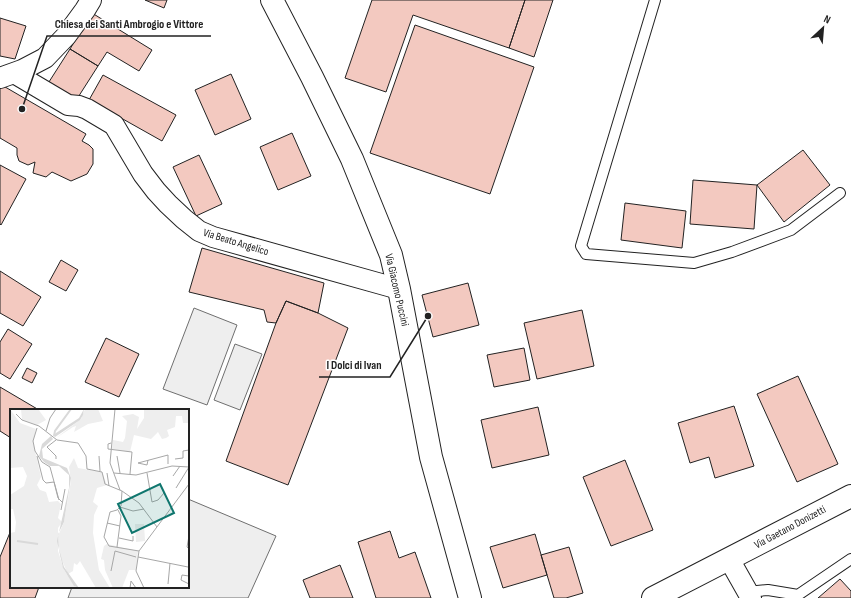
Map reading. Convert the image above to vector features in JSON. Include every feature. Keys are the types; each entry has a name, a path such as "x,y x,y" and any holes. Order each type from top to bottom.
{"street":[{"path":"7,76 45,58 66,36 91,0"},
{"name":"Via Giacomo Puccini","path":"272,0 352,159 391,255 399,289 431,457 470,598"},
{"name":"Via Beato Angelico","path":"7,76 68,105 79,106 87,109 114,125 143,174 156,191 168,204 199,231 213,237 399,289"},
{"name":"Via Gaetano Donizetti","path":"653,598 851,496"},
{"path":"729,559 749,595"}],"lane":[{"path":"655,0 581,246 586,254 694,263 732,252 791,230 840,193"},
{"path":"749,595 768,590 798,595 851,559"}],"shaded area":[{"path":"194,308 237,325 207,405 163,389"},
{"path":"235,344 262,354 240,410 214,400"},
{"path":"189,499 276,536 248,598 68,598 72,588 189,588"}],"building":[{"path":"145,0 167,0 164,8"},
{"path":"372,0 525,0 509,48 413,15 386,92 345,78"},
{"path":"525,0 553,0 534,57 509,48"},
{"path":"92,13 152,50 139,71 107,52 98,66 70,49"},
{"path":"0,18 26,26 15,59 0,56"},
{"path":"415,25 534,67 490,194 370,153"},
{"path":"70,49 98,66 75,102 47,85"},
{"path":"231,74 251,119 215,135 195,90"},
{"path":"103,75 176,115 162,141 89,100"},
{"path":"0,84 86,134 82,141 93,149 93,164 87,174 71,181 52,172 46,177 33,173 35,162 28,165 19,161 17,148 0,138"},
{"path":"292,133 311,176 278,190 260,147"},
{"path":"803,150 830,185 784,222 757,185"},
{"path":"199,155 222,204 196,216 173,167"},
{"path":"0,165 26,179 1,225 0,224"},
{"path":"693,180 757,185 754,229 690,224"},
{"path":"625,203 686,211 682,248 621,240"},
{"path":"202,248 324,283 318,313 286,301 276,323 267,322 264,310 189,292"},
{"path":"61,260 78,270 66,291 49,282"},
{"path":"0,271 41,297 23,326 0,313"},
{"path":"468,283 479,325 433,337 422,295"},
{"path":"286,301 318,313 348,328 288,485 226,461 276,323"},
{"path":"582,310 594,366 537,379 524,323"},
{"path":"8,329 32,344 10,379 0,373 0,342"},
{"path":"106,338 139,354 119,397 85,382"},
{"path":"524,348 530,380 494,387 487,355"},
{"path":"27,368 37,373 32,383 22,378"},
{"path":"798,376 838,464 797,482 757,394"},
{"path":"0,387 37,409 10,409 10,437 0,431"},
{"path":"734,406 754,466 715,478 709,457 690,463 678,423"},
{"path":"538,407 549,455 492,468 481,420"},
{"path":"625,460 653,530 611,546 583,477"},
{"path":"390,531 399,558 415,552 431,598 376,598 358,542"},
{"path":"10,532 10,588 39,588 35,598 0,598 0,557"},
{"path":"535,534 547,575 503,588 490,547"},
{"path":"569,547 583,593 566,598 554,598 541,555"},
{"path":"340,565 353,598 310,598 303,580"},
{"path":"840,579 851,591 851,598 818,598"}],"place":[{"name":"Chiesa dei Santi Ambrogio e Vittore","path":"22,109"},
{"name":"I Dolci di Ivan","path":"428,316"}]}
